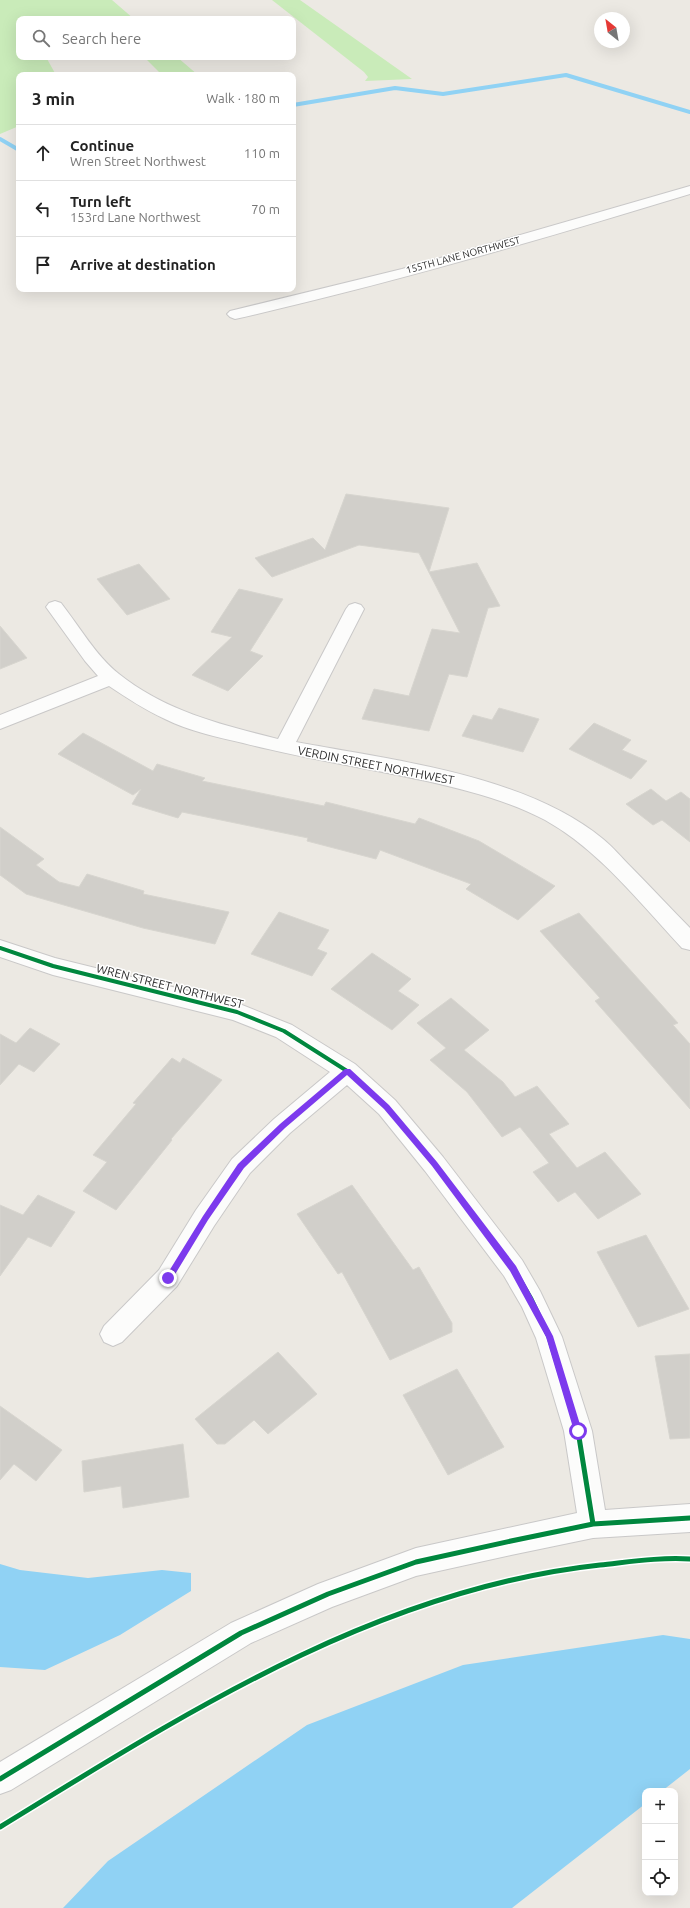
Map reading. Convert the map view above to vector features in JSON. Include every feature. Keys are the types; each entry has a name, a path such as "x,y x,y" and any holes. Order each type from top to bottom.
{"street":[{"name":"155TH LANE NORTHWEST","path":"235,314 283,303 466,255 690,190"},
{"name":"VERDIN STREET NORTHWEST","path":"55,607 92,657 110,678 140,698 173,715 212,729 284,747 407,770 464,783 512,797 552,815 596,844 690,942"},
{"path":"284,747 340,634 355,609"},
{"path":"0,722 110,678"},
{"name":"WREN STREET NORTHWEST","path":"0,949 53,966 237,1012 284,1031 347,1071 387,1107 434,1164 513,1268 549,1336 578,1431 593,1524"},
{"path":"113,1334 168,1278 205,1218 241,1166 282,1126 347,1071"},
{"path":"0,1779 241,1633 328,1594 416,1562 511,1540 593,1524 690,1518"}],"green space":[{"path":"0,0 112,0 131,16 16,16 16,60 48,60 54,72 16,72 16,127 0,134"},
{"path":"272,0 300,0 412,79 365,81 368,77 364,72 296,19 296,16 292,16"},
{"path":"147,60 180,60 194,72 159,72"}],"water":[{"path":"0,1564 20,1570 88,1578 162,1570 191,1573 191,1591 120,1635 45,1670 0,1667"},
{"path":"663,1635 690,1639 690,1769 666,1788 642,1788 642,1806 512,1908 63,1908 108,1861 307,1725 463,1665"}],"building":[{"path":"346,494 449,508 429,572 477,563 500,606 488,608 467,677 449,674 429,731 362,719 374,689 409,696 432,629 460,633 419,553 359,545 272,577 255,558 313,538 325,550"},
{"path":"139,564 170,599 127,615 97,579"},
{"path":"239,589 283,599 250,651 263,656 228,691 192,675 232,637 211,632"},
{"path":"0,626 27,658 0,669"},
{"path":"499,708 539,719 523,752 462,736 473,715 492,720"},
{"path":"594,723 631,740 622,750 647,761 631,779 569,749"},
{"path":"83,733 153,771 157,764 205,778 202,781 324,806 326,802 415,824 419,818 479,841 555,886 518,920 466,889 471,884 380,850 376,859 307,841 308,838 182,812 178,818 132,804 141,789 133,795 58,754"},
{"path":"651,789 666,801 681,792 690,799 690,842 662,820 653,825 626,804"},
{"path":"0,827 44,859 36,865 59,882 79,887 87,874 144,891 143,894 229,912 215,944 143,928 26,894 0,875"},
{"path":"279,912 329,930 317,949 327,953 312,976 251,954"},
{"path":"579,913 678,1023 673,1025 690,1044 690,1109 595,1001 600,998 540,931"},
{"path":"372,953 411,979 398,991 419,1005 392,1030 331,989"},
{"path":"451,998 489,1030 464,1050 503,1082 515,1097 537,1086 569,1124 549,1134 577,1168 605,1152 641,1194 598,1219 575,1192 558,1202 533,1172 549,1163 520,1127 502,1137 467,1092 430,1060 446,1048 417,1023"},
{"path":"30,1028 60,1044 34,1072 19,1064 0,1085 0,1034 16,1043"},
{"path":"172,1058 180,1063 183,1058 222,1080 171,1139 172,1140 116,1210 83,1191 107,1162 93,1155 136,1104 133,1103"},
{"path":"352,1185 413,1270 419,1267 452,1323 452,1332 390,1360 342,1272 338,1274 297,1214"},
{"path":"38,1195 75,1212 51,1247 28,1237 0,1276 0,1205 23,1215"},
{"path":"646,1235 689,1309 638,1327 597,1252"},
{"path":"278,1352 317,1394 268,1434 254,1420 225,1444 217,1444 195,1419"},
{"path":"690,1354 690,1438 670,1439 655,1356"},
{"path":"457,1369 504,1447 448,1475 403,1395"},
{"path":"0,1406 62,1450 36,1481 14,1464 0,1480"},
{"path":"183,1444 189,1497 123,1508 121,1486 84,1492 82,1461"}],"waterway":[{"path":"296,104 395,88 443,94 566,75 690,112"},
{"path":"0,139 16,148"}],"cycle path":[{"path":"0,948 53,966 237,1012 284,1031 347,1071 387,1107 434,1164 513,1268 531,1299 549,1337 578,1431 593,1524"},
{"path":"0,1779 241,1633 328,1594 416,1562 511,1541 593,1524 690,1518"},
{"path":"0,1827 179,1719 302,1654 365,1626 430,1602 497,1582 520,1577 564,1569 610,1564 677,1558 690,1559"}],"route":[{"path":"168,1278 205,1218 241,1166 282,1126 347,1071 387,1107 434,1164 513,1268 549,1336 564,1381 578,1431"}]}
